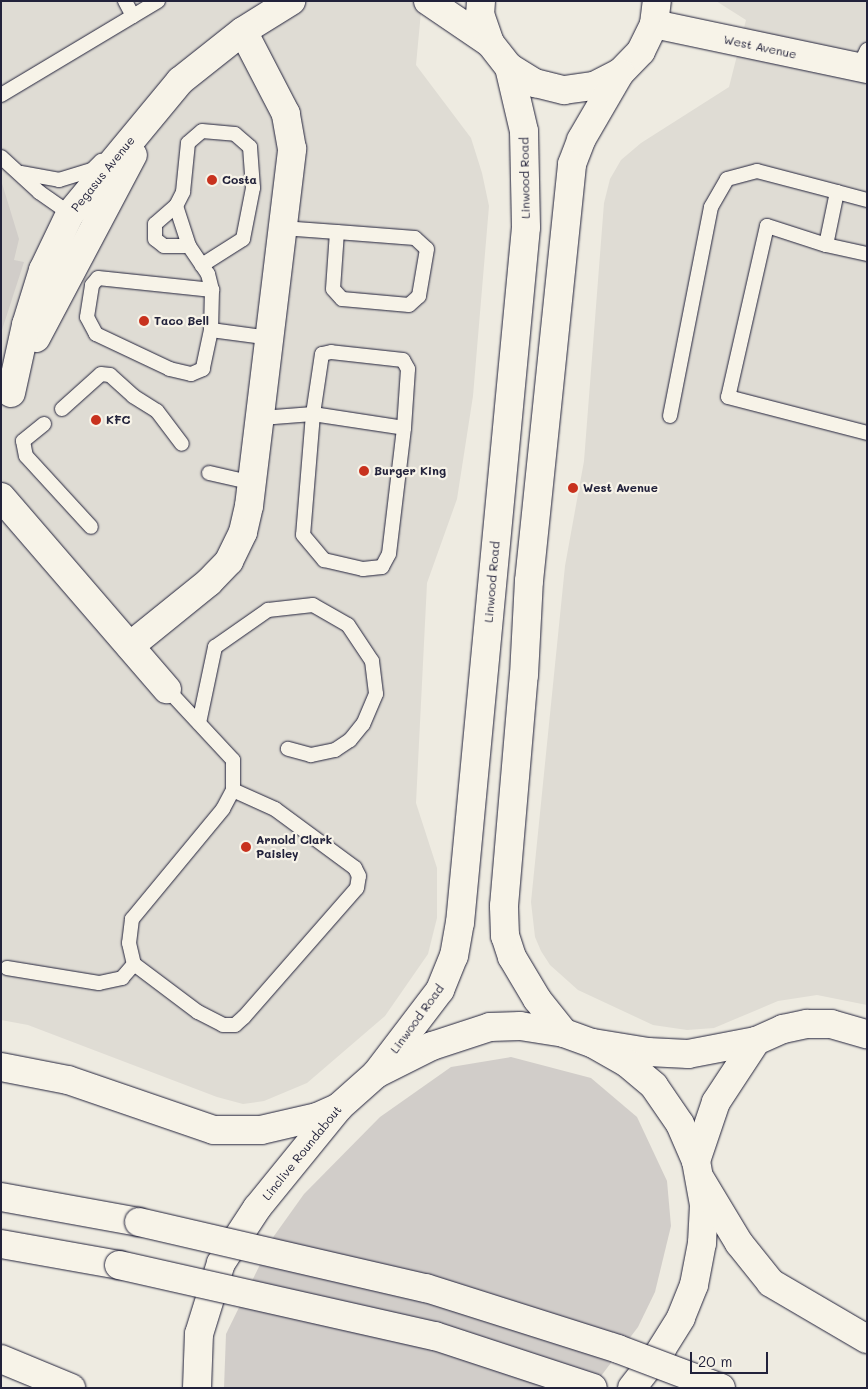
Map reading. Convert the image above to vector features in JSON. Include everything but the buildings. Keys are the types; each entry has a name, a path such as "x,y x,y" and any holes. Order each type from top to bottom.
{"main road":[{"path":"428,1 490,43 509,67 535,83 564,90 594,86 620,73"},
{"path":"481,1 480,14 490,43"},
{"name":"Pegasus Avenue","path":"6,401 43,270 70,214 180,81 243,31 295,2"},
{"path":"564,1033 537,1000 512,957 505,936 504,906 524,675 529,581 572,164 581,140 620,73 641,52 656,13"},
{"name":"West Avenue","path":"656,13 864,62"},
{"path":"130,646 209,582 230,561 243,532 253,483 271,338 282,228 291,167 290,131 276,91 243,31"},
{"name":"Linwood Road","path":"376,1074 440,990 454,956 460,923 526,227 524,131 509,67"},
{"name":"Pegasus Avenue","path":"6,401 58,293 160,103"},
{"path":"1,497 167,689"},
{"path":"592,1043 648,1052 688,1054 756,1041 783,1029 807,1024 832,1024 867,1034"},
{"name":"Linclive Roundabout","path":"197,1388 199,1334 221,1263 257,1208 339,1106 376,1074 459,1035 490,1027 520,1026 564,1033 592,1043 627,1063 654,1086 680,1124 699,1171 704,1205 702,1242 694,1285 681,1318 662,1349 632,1388"},
{"path":"756,1041 716,1102 699,1171 739,1243 771,1283 867,1339"},
{"path":"1,1067 68,1080 214,1130 261,1130 317,1117 339,1106"},
{"path":"1,1197 139,1222 426,1288 618,1349 721,1388"},
{"path":"1,1244 119,1265 435,1336 593,1388"},
{"path":"1,1358 71,1388"}],"lane":[{"path":"125,1 133,16"},
{"path":"1,95 158,1"},
{"path":"18,172 45,180 59,180 92,170 160,103"},
{"path":"189,246 164,246 155,239 155,224 176,206 183,192 188,144 202,131 235,134 250,147 253,188 243,239 202,265"},
{"path":"1,157 70,214 89,214 133,156"},
{"path":"670,416 711,206 727,179 756,171 867,200"},
{"path":"826,246 837,192"},
{"path":"176,206 189,246 208,274 212,290 211,330 203,368 191,374 170,369 96,334 87,317 92,285 98,278 212,290"},
{"path":"867,254 826,246 767,226 728,398 867,433"},
{"path":"282,228 337,232 415,238 427,249 419,296 409,306 342,299 333,289 337,232"},
{"path":"211,330 271,338"},
{"path":"331,352 403,360 408,369 404,428 389,554 382,567 363,569 324,560 303,535 313,414 322,354 331,352"},
{"path":"62,409 101,374 110,375 132,396 157,411 182,444"},
{"path":"261,418 313,414 404,428"},
{"path":"44,424 23,441 26,456 91,528"},
{"path":"209,473 253,483"},
{"path":"199,723 216,647 268,610 313,605 348,625 372,661 376,694 363,724 350,740 336,750 311,755 288,749"},
{"path":"167,689 233,760 233,790 223,809 132,920 129,943 134,964 198,1012 223,1025 235,1025 357,888 359,876 355,868 275,809 233,790"},
{"path":"7,968 99,983 122,978 134,964"}],"shaded area":[{"path":"1,1 422,1 416,65 471,138 482,173 489,206 473,396 457,499 427,583 416,803 437,868 437,918 428,954 385,1016 307,1083 264,1101 243,1104 217,1097 28,1025 1,1020"},
{"path":"716,1 867,1 867,1005 817,995 778,1001 714,1028 687,1030 653,1025 578,990 550,965 541,951 535,937 531,902 565,566 584,461 604,203 610,179 621,160 641,143 729,87 746,20"},
{"path":"1,180 19,239 14,260 24,262 1,333"},
{"path":"511,1057 591,1078 637,1117 667,1181 671,1226 655,1292 638,1327 592,1388 224,1388 226,1334 274,1236 304,1194 380,1117 451,1067"}],"place":[{"name":"Costa","path":"212,180"},
{"name":"Taco Bell","path":"144,321"},
{"name":"KFC","path":"96,420"},
{"name":"Burger King","path":"364,471"},
{"name":"West Avenue","path":"573,488"},
{"name":"Arnold Clark Paisley","path":"246,847"}]}
